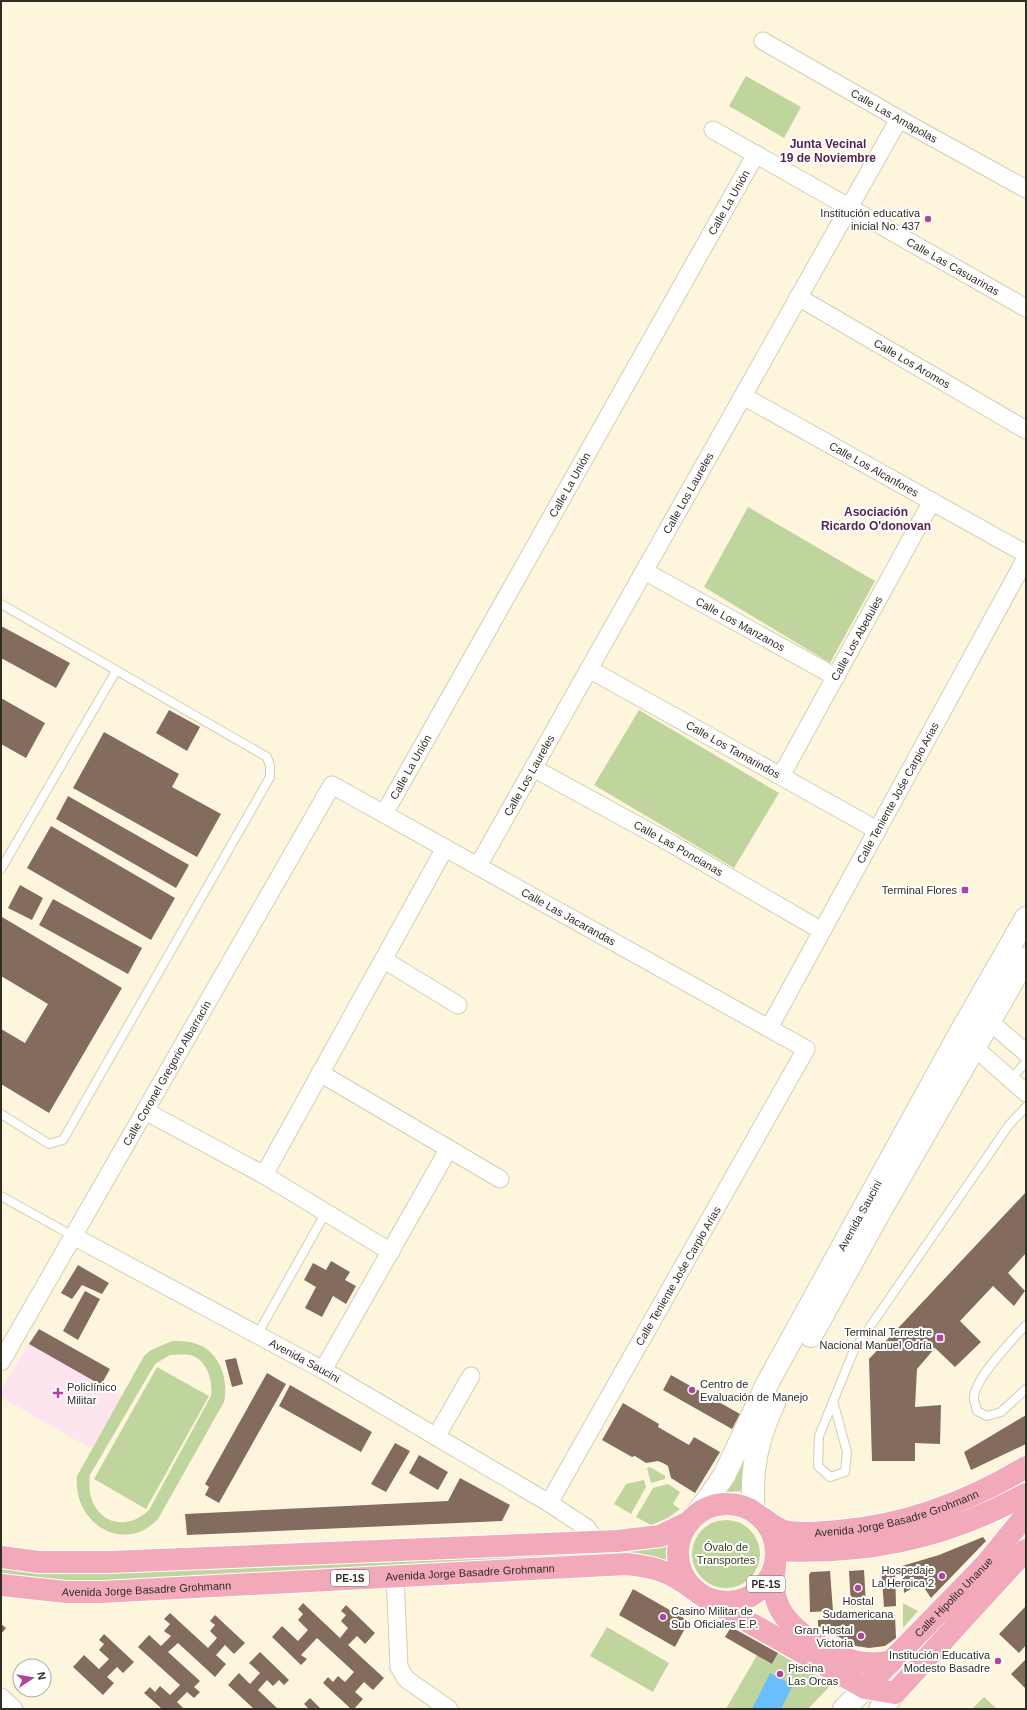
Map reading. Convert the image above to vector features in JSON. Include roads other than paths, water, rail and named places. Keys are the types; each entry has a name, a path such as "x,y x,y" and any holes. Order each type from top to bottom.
{"highway":[{"name":"Avenida Jorge Basadre Grohmann","path":"759,1515 775,1527 785,1531 827,1531 874,1526 933,1512 995,1486 1026,1468"},
{"name":"Avenida Jorge Basadre Grohmann","path":"776,1558 897,1543 977,1518 1026,1494"},
{"path":"1,1557 39,1562 110,1562 641,1540 660,1536 692,1518 705,1508 725,1503 745,1507 759,1515 770,1528 776,1558 774,1583 777,1601 780,1609 794,1627 813,1641 849,1660 867,1663 891,1662"},
{"name":"Calle Hipolito Unanue","path":"865,1688 985,1565 1026,1515"},
{"path":"692,1518 679,1541 678,1562 686,1581 700,1594 865,1688 895,1693"},
{"name":"Calle Hipolito Unanue","path":"895,1693 1026,1550"},
{"name":"PE-1S","path":"700,1594 727,1603 748,1598 765,1585 776,1558"},
{"name":"Avenida Jorge Basadre Grohmann","path":"1,1585 66,1592 102,1592 627,1564 651,1567 667,1572 700,1594"}],"main road":[{"name":"Avenida Saucini","path":"692,1518 709,1498 725,1474 767,1384 854,1241 982,1015 1026,918"},
{"name":"Avenida Saucini","path":"982,1015 1026,958"},
{"name":"Avenida Saucini","path":"759,1515 754,1468 764,1426 854,1241"},
{"name":"Calle Hipolito Unanue","path":"844,1709 865,1688"},
{"name":"Calle Hipolito Unanue","path":"880,1709 895,1693"}],"street":[{"name":"Calle Las Amapolas","path":"762,41 898,119 1026,189"},
{"name":"Calle Los Laureles","path":"478,866 898,119"},
{"name":"Calle Las Casuarinas","path":"713,130 1026,308"},
{"name":"Calle La Unión","path":"384,814 756,154"},
{"name":"Calle Los Aromos","path":"798,297 1026,430"},
{"name":"Calle Los Alcanfores","path":"743,396 1026,554"},
{"name":"Calle Los Abedules","path":"781,776 932,501"},
{"name":"Calle Teniente Jośe Carpio Arias","path":"769,1028 1026,558"},
{"name":"Calle Los Manzanos","path":"644,571 836,677"},
{"name":"Calle Los Tamarindos","path":"589,669 877,830"},
{"name":"Calle Las Poncianas","path":"533,768 672,844 822,931"},
{"name":"Calle Las Jacarandas","path":"332,785 806,1049"},
{"name":"Calle Coronel Gregorio Albarracín","path":"3,1355 332,785"},
{"path":"264,1175 445,848"},
{"path":"384,960 458,1005"},
{"path":"982,1015 1026,1054"},
{"path":"967,1041 1026,1093"},
{"name":"Calle Teniente Jośe Carpio Arias","path":"549,1503 806,1049"},
{"path":"320,1073 448,1150 500,1179"},
{"path":"145,1111 264,1175 391,1252"},
{"path":"323,1370 448,1150"},
{"name":"Avenida Saucini","path":"73,1236 323,1370 436,1438 549,1503 587,1528 596,1542"},
{"path":"436,1438 471,1376"},
{"path":"395,1576 399,1667 401,1673 406,1679 449,1709"},
{"path":"1,1697 14,1709"}],"lane":[{"path":"1,604 267,757 270,766 270,777 63,1140 49,1144 1,1114"},
{"path":"1,869 116,671"},
{"path":"1011,1079 1026,1062"},
{"path":"833,1401 847,1452 845,1472 830,1477 818,1466 819,1436 833,1401 854,1350 1005,1131 1026,1107"},
{"name":"Avenida Saucini","path":"1,1196 73,1236"},
{"path":"257,1335 326,1212"},
{"path":"1026,1326 1005,1346 978,1385 974,1396 977,1411 987,1416 1001,1412 1026,1389"}],"water":[{"path":"770,1673 793,1685 781,1709 752,1709"}],"place":[{"name":"Institución educativa inicial No. 437","path":"928,219"},
{"name":"Terminal Flores","path":"965,890"},
{"name":"Terminal Terrestre Nacional Manuel Odría","path":"940,1338"},
{"name":"Centro de Evaluación de Manejo","path":"692,1390"},
{"name":"Policlínico Militar","path":"58,1393"},
{"name":"Hospedaje La Heroica 2","path":"942,1576"},
{"name":"Hostal Sudamericana","path":"858,1588"},
{"name":"Casino Militar de Sub Oficiales E.P.","path":"663,1617"},
{"name":"Gran Hostal Victoria","path":"861,1636"},
{"name":"Institución Educativa Modesto Basadre","path":"998,1661"},
{"name":"Piscina Las Orcas","path":"780,1674"}],"district":[{"name":"Junta Vecinal 19 de Noviembre","path":"828,151"},
{"name":"Asociación Ricardo O'donovan","path":"876,519"}],"park label":[{"name":"Óvalo de Transportes","path":"726,1553"}]}
